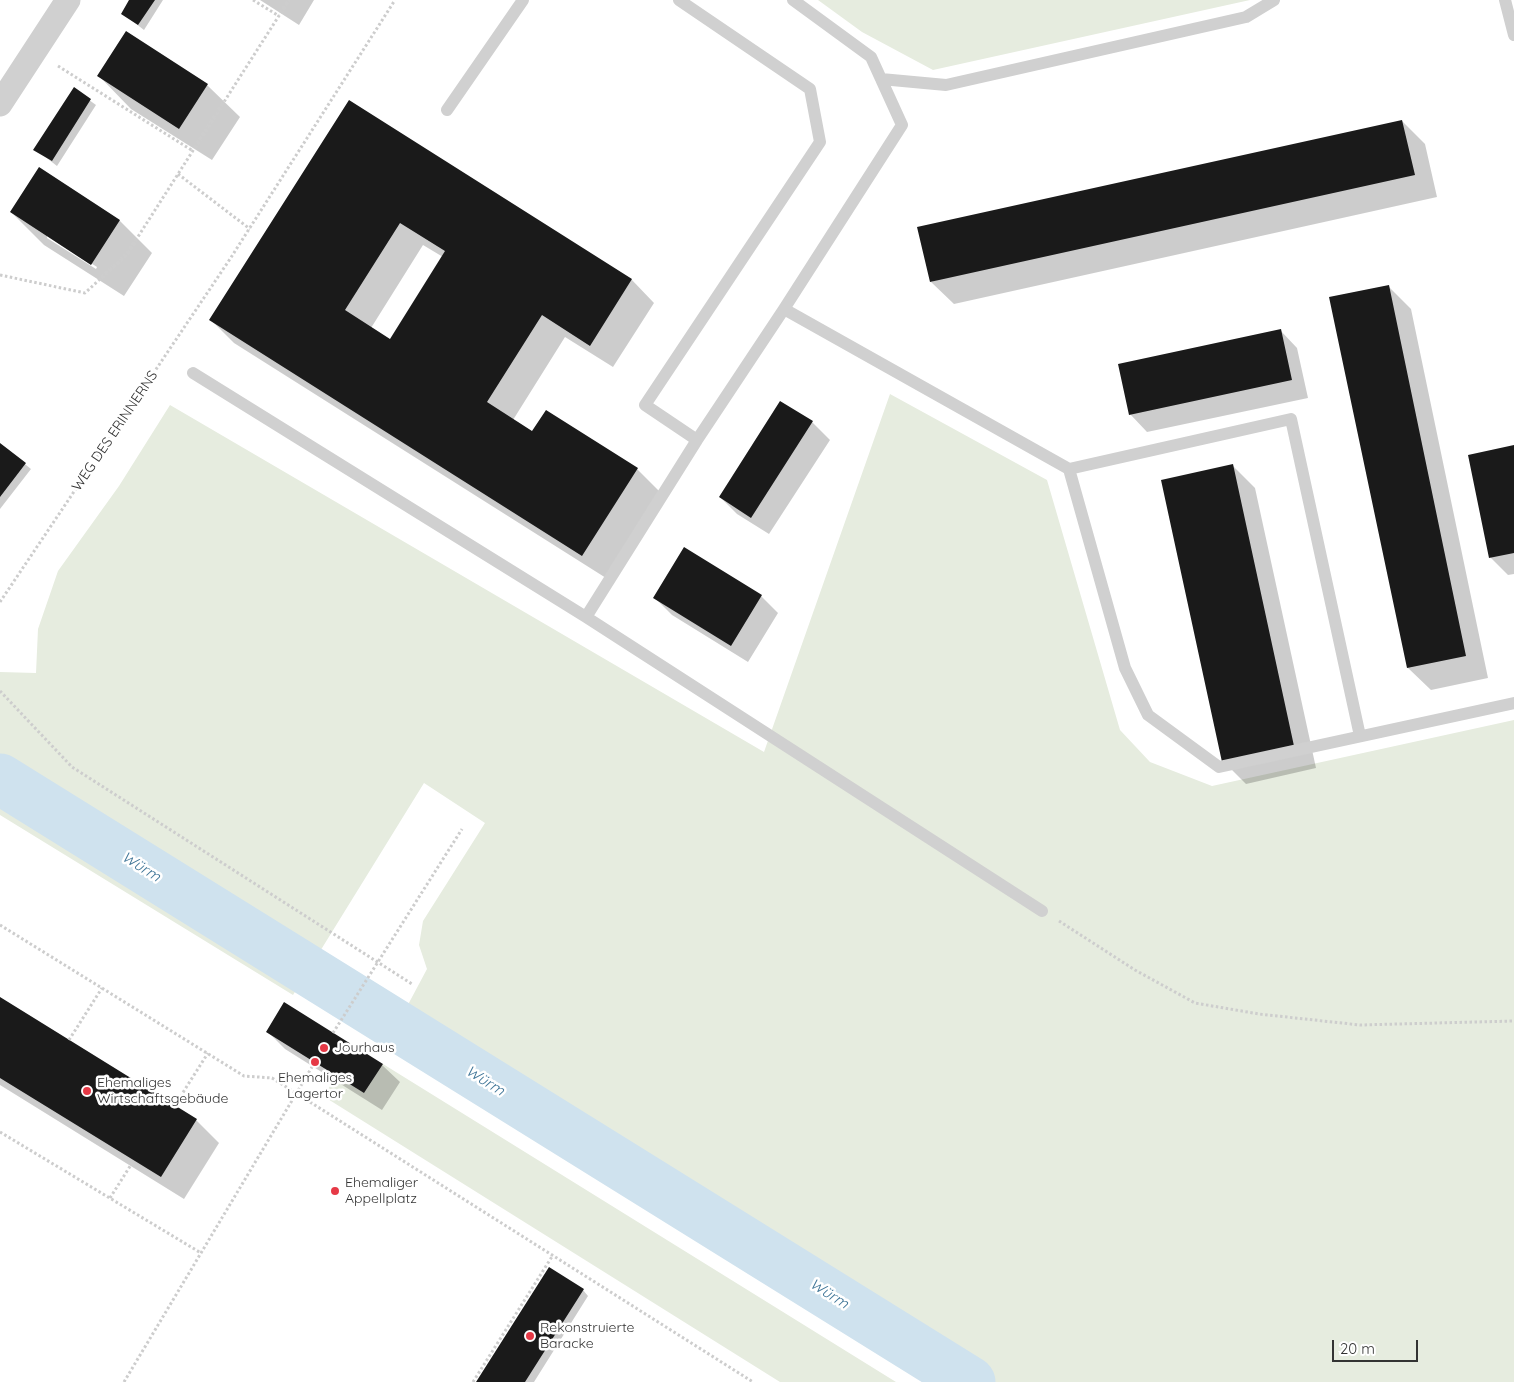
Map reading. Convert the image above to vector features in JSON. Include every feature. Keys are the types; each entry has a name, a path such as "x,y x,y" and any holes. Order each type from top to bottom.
{"street":[{"path":"0,104 68,0"}],"lane":[{"path":"447,110 523,0"},
{"path":"679,0 810,89 820,142 645,406 696,440"},
{"path":"586,617 696,440 902,125 871,57 793,0"},
{"path":"881,79 946,85 1246,17 1274,0"},
{"path":"1505,0 1514,35"},
{"path":"784,308 1069,469 1291,419 1360,736"},
{"path":"193,373 586,617 1042,911"},
{"path":"1069,469 1125,668 1148,715 1219,767 1514,703"}],"path":[{"path":"253,0 279,16"},
{"path":"0,275 85,293 127,254 289,0"},
{"name":"WEG DES ERINNERNS","path":"0,602 250,229 395,0"},
{"path":"35,51 193,151"},
{"path":"178,174 250,229"},
{"path":"0,691 72,767 412,984"},
{"path":"333,1033 462,829"},
{"path":"1042,911 1134,970 1195,1003 1259,1014 1360,1025 1514,1021"},
{"path":"0,925 244,1076 272,1078 754,1382"},
{"path":"68,1040 102,988"},
{"path":"174,1105 208,1053"},
{"path":"124,1382 315,1062"},
{"path":"0,1132 201,1253"},
{"path":"110,1198 134,1160"},
{"path":"473,1382 553,1255"}],"shaded area":[{"path":"818,0 1250,0 933,70 862,32"},
{"path":"890,394 1047,480 1120,730 1150,762 1212,786 1514,720 1514,1382 926,1382 387,1044 427,969 419,945 423,921 485,823 424,783 293,995 0,815 0,672 36,673 38,629 58,571 119,486 170,405 764,752"},
{"path":"383,1064 896,1382 780,1382 323,1096 337,1076 364,1093"}],"building":[{"path":"129,0 155,0 138,25 121,14"},
{"path":"126,31 208,84 179,129 97,76"},
{"path":"74,87 91,99 52,161 33,150"},
{"path":"349,100 632,279 590,346 542,315 487,402 532,431 546,410 638,468 582,556 209,320","holes":["400,223 445,251 390,339 345,310"]},
{"path":"1402,120 1415,175 930,282 917,227"},
{"path":"39,167 120,220 91,265 10,212"},
{"path":"1389,285 1466,656 1407,668 1329,297"},
{"path":"1281,329 1292,380 1129,415 1118,364"},
{"path":"780,401 813,421 751,518 719,497"},
{"path":"0,443 26,463 0,497"},
{"path":"1514,445 1514,553 1489,558 1468,455"},
{"path":"1233,464 1294,746 1222,762 1161,480"},
{"path":"684,547 762,595 731,646 653,598"},
{"name":"Ehemaliges Wirtschaftsgebäude","path":"0,997 197,1119 161,1177 0,1078"},
{"name":"Jourhaus","path":"284,1002 383,1064 364,1093 266,1032"},
{"name":"Rekonstruierte Baracke","path":"549,1267 584,1289 525,1382 476,1382"}],"waterway":[{"name":"Würm","path":"0,779 970,1382"}],"place":[{"name":"Jourhaus","path":"324,1048"},
{"name":"Ehemaliges Lagertor","path":"315,1062"},
{"name":"Ehemaliges Wirtschaftsgebäude","path":"87,1091"},
{"name":"Ehemaliger Appellplatz","path":"335,1191"},
{"name":"Rekonstruierte Baracke","path":"530,1336"}]}
